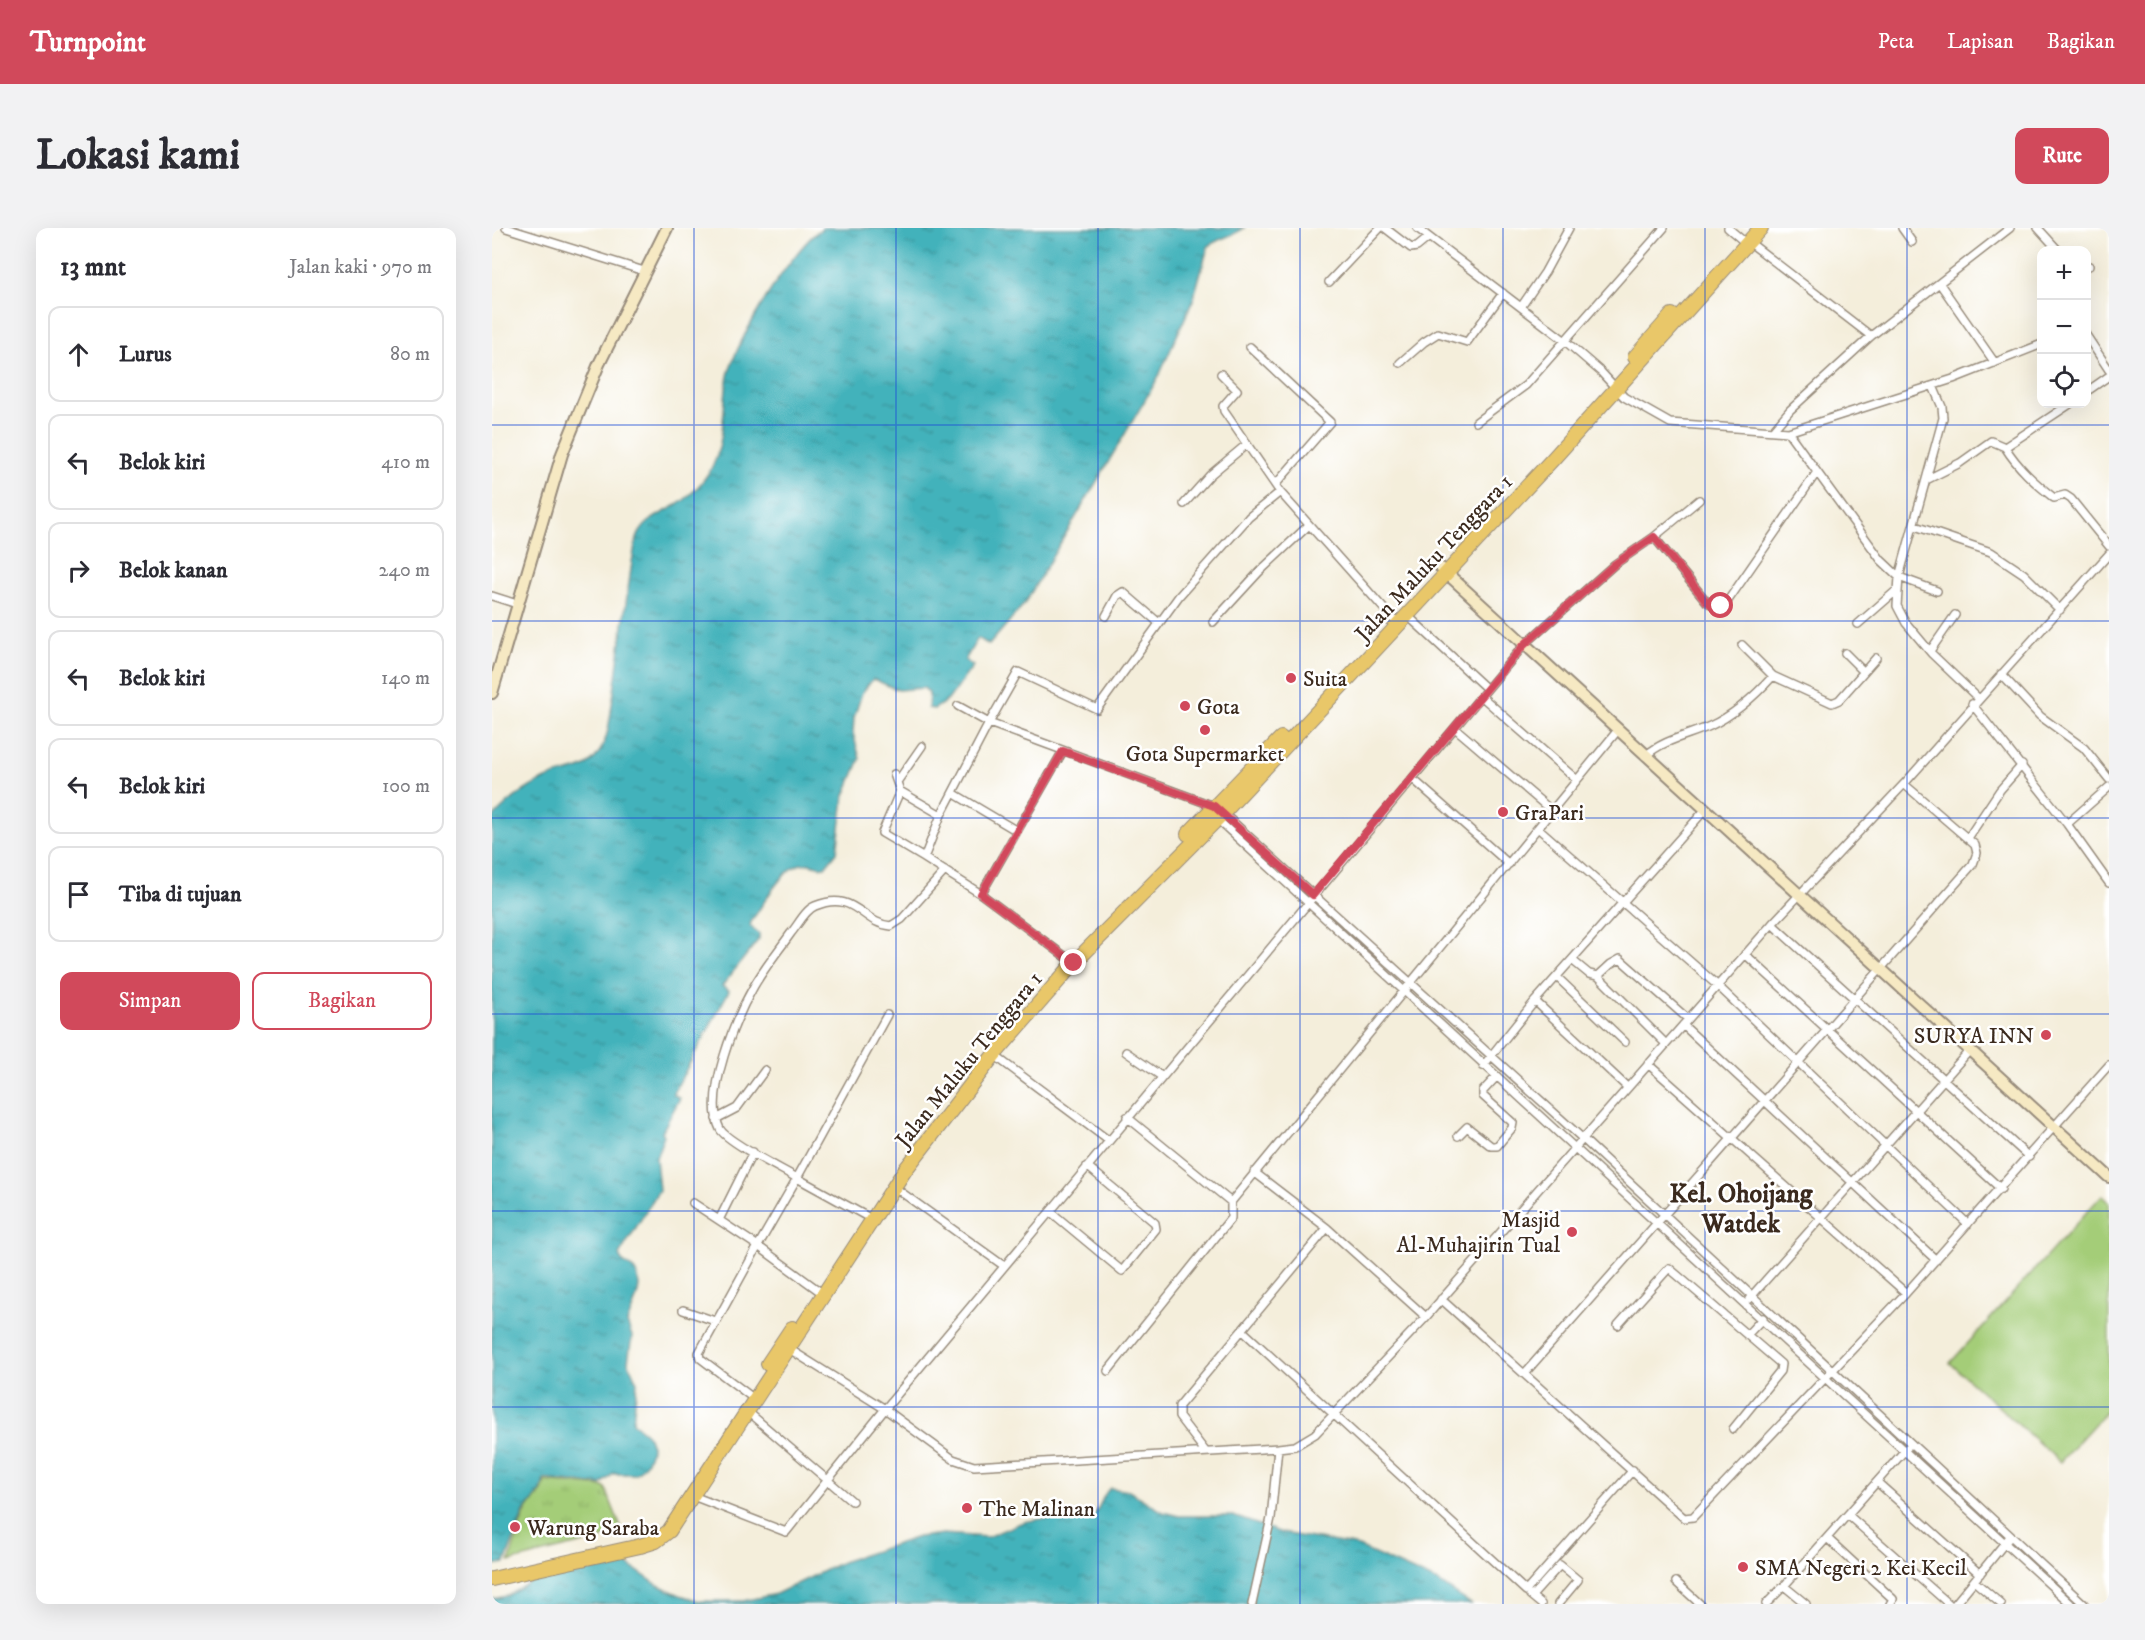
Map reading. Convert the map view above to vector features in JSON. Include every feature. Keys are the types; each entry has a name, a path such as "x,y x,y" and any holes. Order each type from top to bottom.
{"highway":[{"name":"Jalan Maluku Tenggara 1","path":"656,1541 669,1531 693,1496 748,1412 818,1290 866,1216 908,1153 963,1080 1071,961 1443,570 1614,386 1746,236 1761,228"},
{"name":"Jalan Maluku Tenggara 1","path":"1214,811 1407,615 1443,570"},
{"name":"Jalan Maluku Tenggara 1","path":"656,1541 666,1521 749,1395 785,1347 934,1130 1071,961"},
{"path":"492,1578 656,1541"}],"street":[{"path":"506,228 644,271"},
{"path":"492,693 516,604 566,444 599,364 644,271 668,228"},
{"path":"1329,282 1380,228"},
{"path":"1385,228 1411,248 1417,247 1428,238"},
{"path":"1417,228 1564,340 1639,407 1666,422 1788,432 1933,386 2037,346"},
{"path":"1521,307 1545,272 1569,228"},
{"path":"1476,423 1526,385 1664,228"},
{"path":"1728,228 1746,236 1871,336"},
{"path":"1902,228 1912,242"},
{"path":"1773,430 1790,410 1871,336 2010,228"},
{"path":"2038,228 2054,246"},
{"path":"1940,284 1995,363"},
{"path":"1400,363 1438,333 1467,342 1503,293"},
{"path":"2091,343 2109,370"},
{"path":"1250,347 1330,422 1276,484"},
{"path":"1221,374 1237,390 1222,409 1280,492 1393,620"},
{"path":"2091,389 2109,376"},
{"path":"1933,386 1943,414 1915,525 1899,577 1899,612 1930,651 1978,698"},
{"path":"2005,447 2064,408"},
{"path":"1788,432 1866,542 1899,577 1937,591"},
{"path":"1926,480 1959,463 1991,441 2005,447 2018,466 2054,498 2065,495 2071,499 2109,546"},
{"path":"1184,504 1210,475 1247,444"},
{"path":"1654,537 1707,602 1716,607 1721,606 1736,590 1817,472"},
{"path":"924,858 941,815 1018,672 1097,709 1159,623 1238,528 1280,492"},
{"path":"693,1496 785,1533 826,1479 1052,1212 1161,1076 1524,645 1615,564 1654,537 1699,500"},
{"path":"1213,622 1259,572 1309,525"},
{"path":"1915,525 1991,552 2024,574 2060,610"},
{"path":"785,1347 885,1409 953,1459 969,1466 1278,1448 1302,1443 1334,1416 1426,1317 1745,954 1904,784 1972,704 2109,554"},
{"path":"1443,570 1798,896 2109,1177"},
{"path":"1858,624 1898,590"},
{"path":"1106,616 1117,596 1123,592 1159,623"},
{"path":"492,596 516,604"},
{"path":"1407,615 1487,689"},
{"path":"1930,651 1955,615"},
{"path":"1742,645 1773,676 1834,703 1876,658"},
{"path":"1845,653 1863,671"},
{"path":"2001,674 2040,716 2078,742 2109,779"},
{"path":"1645,756 1657,745 1718,722 1750,699 1773,676"},
{"path":"1481,696 1577,780"},
{"path":"1972,704 2022,765 2109,883"},
{"path":"958,706 989,723 1214,811 1313,895 1582,1138 2084,1604"},
{"path":"1455,728 1552,811"},
{"path":"1108,1371 1231,1218 1231,1202 1254,1172 1618,730"},
{"path":"897,782 922,746"},
{"path":"981,894 1063,751"},
{"path":"1968,838 2000,789 2022,765"},
{"path":"894,774 900,791 941,815"},
{"path":"1413,779 1509,864"},
{"path":"1525,1372 1882,970 1973,864 1977,848 1904,784"},
{"path":"2067,824 2109,787"},
{"path":"900,791 882,833 981,894 1071,961"},
{"path":"953,793 1017,831"},
{"path":"1483,1066 1535,1001 1705,810"},
{"path":"1214,811 1307,902 1404,989 1483,1066 1763,1318 2071,1604"},
{"path":"1538,828 1718,987 1968,1224"},
{"path":"866,1216 726,1136 716,1119 715,1098 719,1073 751,991 811,908 836,902 848,903 891,926 902,919 945,871"},
{"path":"1772,924 1857,998 2029,1157"},
{"path":"1745,954 2001,1189"},
{"path":"1598,976 1620,959 1936,1260"},
{"path":"1572,960 1589,974 1598,976 1666,1044"},
{"path":"1557,977 1625,1042"},
{"path":"1535,1001 1627,1087"},
{"path":"749,1395 699,1356 716,1321 887,1015"},
{"path":"1745,1303 1887,1147 1970,1050"},
{"path":"1126,1052 1161,1076"},
{"path":"994,1055 1108,1140"},
{"path":"1648,1064 1906,1293"},
{"path":"1441,1299 1525,1372 1684,1518 1693,1517 1906,1293 2109,1065"},
{"path":"716,1119 737,1108 765,1070"},
{"path":"1458,1136 1467,1127 1491,1146 1497,1146 1512,1128 1513,1123 1483,1096 1483,1091 1496,1077"},
{"path":"1127,1117 1231,1202"},
{"path":"719,1220 753,1152"},
{"path":"1052,1212 1122,1271 1156,1229 1155,1223 1087,1166"},
{"path":"1254,1172 1327,1228 1426,1317"},
{"path":"894,1187 1004,1266"},
{"path":"693,1203 758,1246 818,1290"},
{"path":"1205,1451 1179,1417 1179,1406 1327,1228"},
{"path":"1618,1325 1669,1268 1747,1335 1782,1367 1733,1429"},
{"path":"683,1310 716,1321"},
{"path":"1747,1335 1763,1318"},
{"path":"1243,1330 1541,1604"},
{"path":"748,1412 852,1501"},
{"path":"1766,1604 1912,1443"},
{"path":"1252,1604 1271,1518 1278,1448"},
{"path":"1529,1594 1633,1470"},
{"path":"1877,1482 1980,1574"},
{"path":"1848,1515 1949,1604"},
{"path":"1955,1604 2011,1535"},
{"path":"1827,1538 1893,1599 1890,1604"},
{"path":"1529,1594 1560,1565 1578,1580 1558,1604"},
{"path":"1974,1581 2001,1604"},
{"path":"1676,1582 1700,1604"},
{"path":"1784,1586 1806,1604"}],"green space":[{"path":"2102,1195 2109,1202 2109,1408 2060,1462 1950,1363"},
{"path":"545,1481 605,1487 623,1533 509,1562 525,1514 541,1493"}],"water":[{"path":"823,228 1244,228 1208,247 1193,300 1158,378 1025,603 989,645 978,638 965,660 973,666 948,700 934,709 928,708 929,693 924,688 898,690 873,679 862,693 854,718 853,733 860,759 844,798 837,852 825,867 801,864 794,867 780,880 751,922 750,926 759,934 759,939 722,986 729,991 673,1094 680,1098 662,1132 664,1135 656,1158 659,1190 619,1255 622,1261 637,1274 639,1281 637,1295 627,1323 632,1336 628,1362 637,1382 633,1422 648,1436 651,1446 649,1457 635,1474 613,1474 601,1485 544,1479 541,1491 524,1512 505,1563 492,1565 492,819 524,791 553,776 587,765 602,748 610,720 632,562 638,536 652,519 688,497 711,469 719,447 728,376 742,341 782,273 811,238"},
{"path":"1110,1488 1129,1491 1163,1512 1179,1516 1233,1516 1282,1533 1354,1545 1438,1582 1471,1604 492,1604 492,1599 507,1596 533,1580 627,1564 658,1585 680,1595 700,1601 743,1601 776,1594 842,1562 918,1537 943,1534 987,1537 1023,1522 1041,1519 1089,1519 1096,1512"}],"place":[{"name":"Suita","path":"1291,678"},
{"name":"Gota","path":"1185,706"},
{"name":"Gota Supermarket","path":"1205,730"},
{"name":"GraPari","path":"1503,812"},
{"name":"SURYA INN","path":"2046,1035"},
{"name":"Masjid Al-Muhajirin Tual","path":"1572,1232"},
{"name":"The Malinan","path":"967,1508"},
{"name":"Warung Saraba","path":"515,1527"},
{"name":"SMA Negeri 2 Kei Kecil","path":"1743,1567"}],"district":[{"name":"Kel. Ohoijang Watdek","path":"1741,1208"}],"route":[{"path":"1074,963 981,894 1063,751 1214,806 1313,895 1524,645 1615,564 1654,537 1707,602 1711,606 1721,606"}]}
